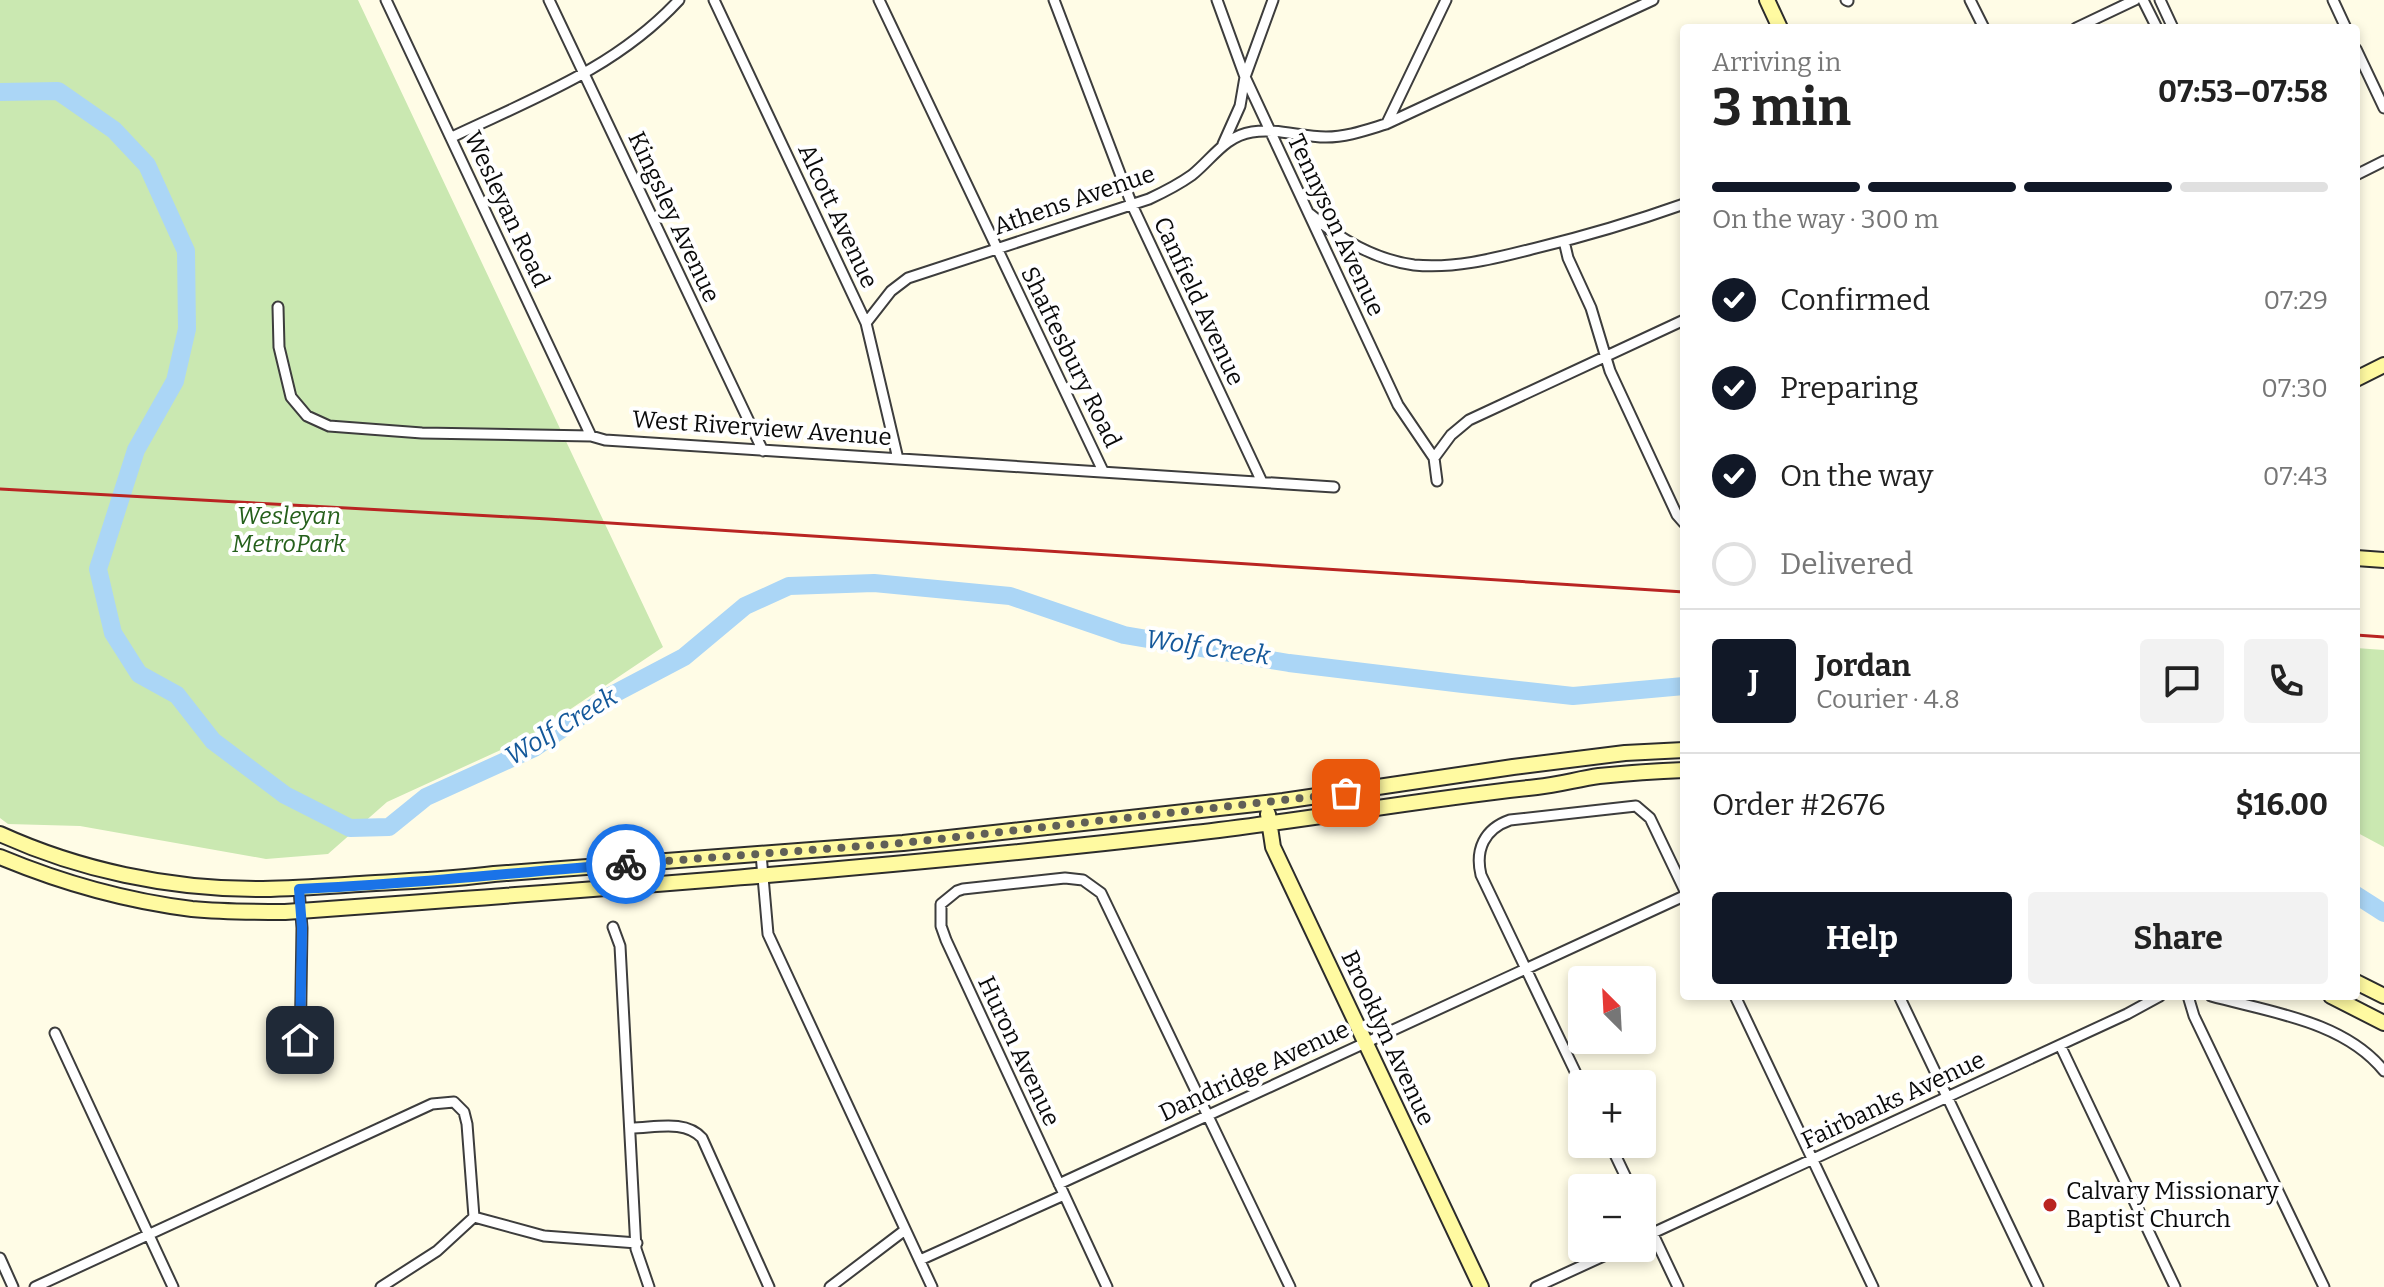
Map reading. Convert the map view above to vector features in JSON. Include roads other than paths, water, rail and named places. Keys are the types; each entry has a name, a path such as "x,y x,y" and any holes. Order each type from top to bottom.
{"main road":[{"path":"1767,0 1778,24"},
{"path":"2360,377 2384,365"},
{"path":"2360,558 2384,560"},
{"path":"0,834 52,856 145,879 217,888 299,889 903,843 1267,803 1625,753 1680,750"},
{"path":"0,857 80,884 157,904 219,911 301,911 1015,854 1408,805 1595,777 1680,770"},
{"name":"Brooklyn Avenue","path":"1267,803 1277,855 1481,1287"},
{"path":"2360,984 2384,996"},
{"path":"2339,1000 2384,1023"}],"street":[{"name":"Wesleyan Road","path":"386,0 591,436"},
{"name":"Kingsley Avenue","path":"549,0 763,451"},
{"path":"452,137 584,74 640,39 679,0"},
{"name":"Alcott Avenue","path":"714,0 866,323 898,459"},
{"name":"Shaftesbury Road","path":"879,0 1103,471"},
{"name":"Canfield Avenue","path":"1054,0 1132,205 1262,482"},
{"name":"Tennyson Avenue","path":"1217,0 1245,77 1398,405 1434,458"},
{"path":"1223,144 1240,106 1245,77 1273,0"},
{"path":"1386,124 1446,0"},
{"name":"Athens Avenue","path":"866,323 891,291 908,278 1149,199 1180,183 1223,144 1251,132 1341,136 1386,124 1653,0"},
{"path":"1970,0 1982,24"},
{"path":"2084,24 2135,0"},
{"path":"2143,0 2155,24"},
{"path":"2160,0 2171,24"},
{"path":"2333,0 2344,24"},
{"path":"2360,57 2384,108"},
{"path":"2360,173 2384,161"},
{"path":"1308,212 1330,231 1381,257 1412,264 1460,265 1564,241 1680,205"},
{"path":"1564,241 1568,258 1591,308 1610,371 1680,518"},
{"name":"West Riverview Avenue","path":"278,307 279,347 291,397 307,416 329,426 422,433 591,436 605,440 763,451 1334,487"},
{"path":"1437,481 1434,458 1451,435 1469,420 1680,322"},
{"path":"1574,1070 1481,875 1479,857 1484,840 1493,828 1510,820 1636,806 1650,818 1680,881"},
{"path":"761,854 768,934 932,1287"},
{"name":"Huron Avenue","path":"1107,1287 941,926 941,904 957,891 1073,878 1083,880 1101,893 1208,1115"},
{"path":"299,889 300,1056"},
{"name":"Dandridge Avenue","path":"1059,1184 1680,898"},
{"path":"613,927 620,946 636,1249 649,1287"},
{"path":"1737,1000 1873,1287"},
{"path":"1901,1000 2038,1287"},
{"name":"Fairbanks Avenue","path":"1656,1232 2152,1000"},
{"path":"2189,1000 2194,1016 2324,1287"},
{"path":"2225,1000 2333,1031 2355,1043 2384,1071"},
{"path":"55,1033 173,1287"},
{"path":"2060,1045 2175,1287"},
{"path":"35,1287 432,1104 454,1102 462,1109 467,1124 474,1217"},
{"path":"1208,1115 1290,1287"},
{"path":"631,1128 680,1126 697,1133 769,1287"},
{"path":"920,1260 1064,1195"},
{"path":"474,1217 544,1236 637,1243"},
{"path":"381,1287 437,1251 474,1217"},
{"path":"830,1287 905,1230"},
{"path":"1656,1239 1678,1287"},
{"path":"0,1258 13,1287"},
{"path":"1536,1287 1590,1262"}],"waterway":[{"name":"Wolf Creek","path":"0,92 58,91 114,130 147,165 186,251 187,329 175,381 136,450 98,569 113,633 139,674 177,695 213,741 285,795 350,828 389,827 426,797 534,748 610,696 684,657 745,606 789,586 874,583 1010,596 1124,635 1289,663 1463,684 1573,696 1680,686"},
{"name":"Wolf Creek","path":"2360,898 2384,913"}],"railway":[{"path":"0,489 548,519 1680,592"},
{"path":"2360,635 2384,637"}],"place":[{"name":"Calvary Missionary Baptist Church","path":"2050,1205"}],"park label":[{"name":"Wesleyan MetroPark","path":"289,530"}]}
